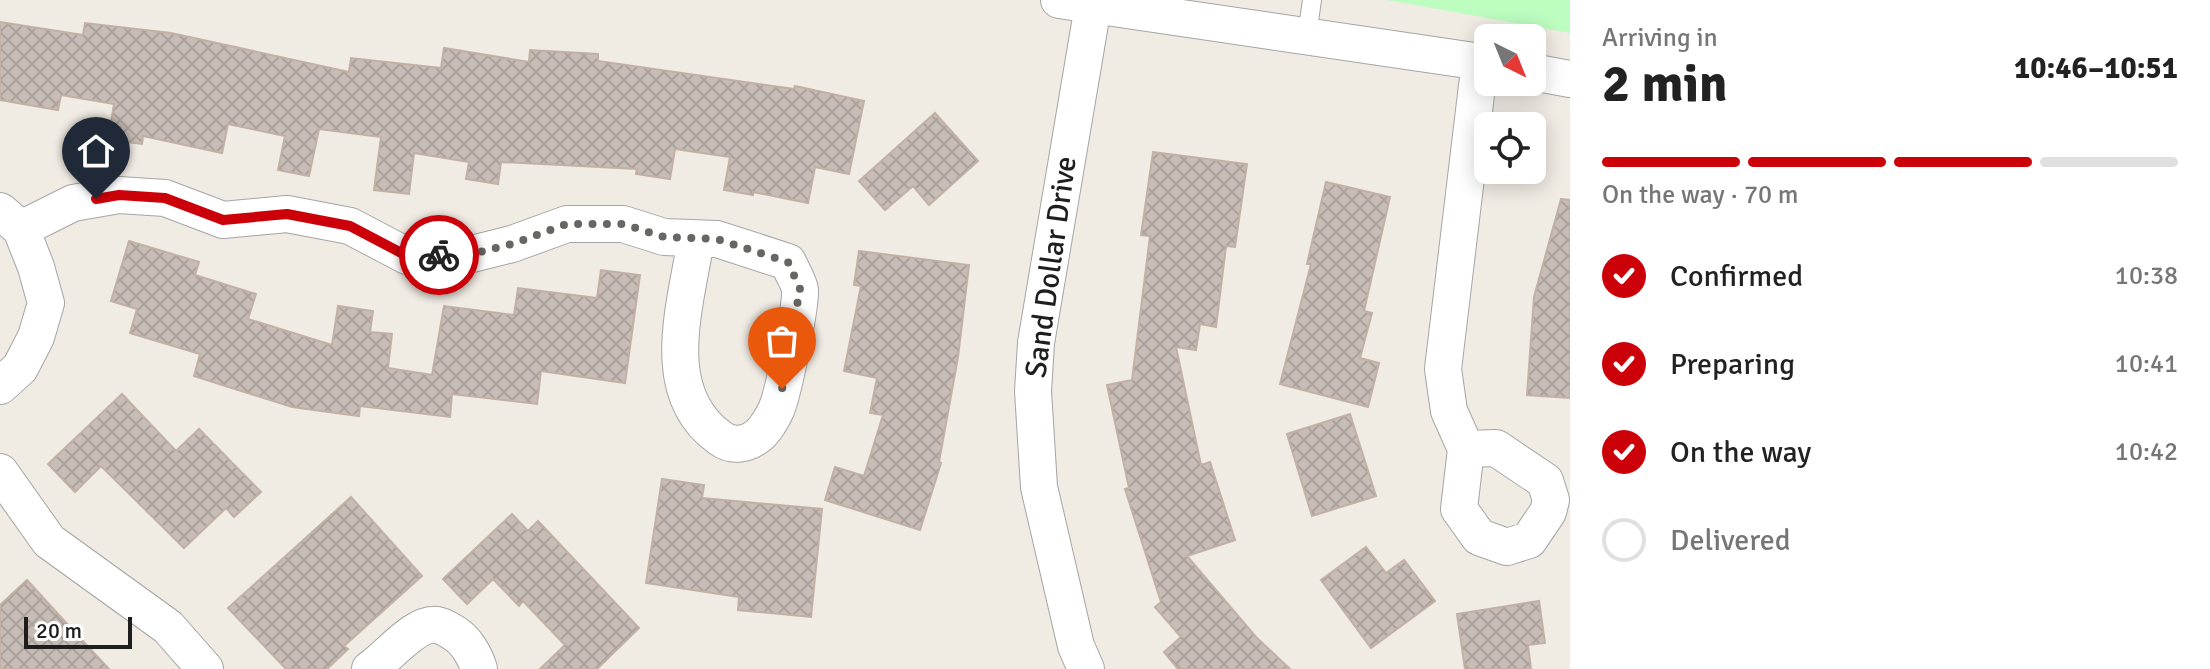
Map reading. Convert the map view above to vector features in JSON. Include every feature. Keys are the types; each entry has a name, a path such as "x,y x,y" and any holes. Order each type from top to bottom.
{"street":[{"path":"1082,2 1310,17 1474,59"},
{"name":"Sand Dollar Drive","path":"1082,2 1036,343 1033,391 1039,487 1076,646 1086,669"},
{"path":"1546,75 1570,79"},
{"path":"1466,449 1449,411 1443,369 1479,96"},
{"path":"0,386 20,368 36,337 46,303 36,267 10,220 73,203 119,195 165,198 223,220 287,214 350,226 407,256 468,255 512,244 567,224 623,224 664,237 717,239 788,262 800,289 787,368 776,410 759,435 741,444 726,443 705,427 691,408 682,381 680,341 696,239"},
{"path":"0,472 49,541 168,627 205,669"},
{"path":"370,669 408,636 428,625 439,625 459,636 476,659 479,669"}],"green space":[{"path":"1387,0 1570,0 1570,33 1546,29 1546,24 1520,24"}],"building":[{"path":"0,22 83,35 85,23 171,33 349,72 351,58 441,68 444,48 529,62 530,50 598,54 598,61 794,89 795,86 864,101 849,174 815,167 808,203 753,192 753,195 724,190 730,157 675,149 670,179 636,174 637,169 501,162 498,184 466,179 469,162 414,153 409,194 374,190 381,137 319,129 309,176 278,170 285,136 228,124 222,153 143,136 142,144 108,140 114,104 61,95 58,110 0,100"},
{"path":"935,113 978,161 929,205 913,186 885,210 859,181"},
{"path":"1153,152 1247,164 1235,247 1226,246 1216,327 1200,324 1196,350 1176,347 1201,465 1210,462 1235,540 1187,556 1256,637 1290,669 1178,669 1164,652 1181,637 1155,607 1161,602 1125,489 1129,488 1107,385 1132,380 1150,236 1141,235"},
{"path":"1326,182 1390,197 1364,311 1372,313 1360,358 1379,363 1368,407 1280,384 1311,264 1307,264"},
{"path":"1561,199 1570,200 1570,398 1527,395 1534,297"},
{"path":"129,241 199,262 195,275 256,294 248,319 332,345 338,306 373,311 370,332 392,334 388,368 432,375 444,306 514,315 518,288 597,298 601,270 640,275 625,383 541,371 537,404 452,394 450,417 360,406 359,416 292,407 194,376 200,354 130,333 137,309 111,301"},
{"path":"859,251 969,265 941,463 920,530 825,500 835,467 864,476 883,415 870,413 877,378 844,371 861,286 854,285"},
{"path":"122,394 176,451 199,429 261,492 234,517 226,508 184,548 101,466 75,492 48,464"},
{"path":"1350,414 1376,496 1312,516 1287,434"},
{"path":"662,479 704,485 702,498 822,509 811,617 738,610 739,597 646,583"},
{"path":"351,497 422,576 344,646 348,649 327,669 286,669 228,608"},
{"path":"512,514 528,531 538,521 639,628 597,669 540,669 565,645 523,601 519,606 493,579 467,604 443,579"},
{"path":"1366,547 1386,573 1404,560 1435,601 1371,648 1321,580"},
{"path":"27,580 109,669 0,669 0,605"},
{"path":"1539,601 1545,643 1528,645 1531,669 1465,669 1457,614"}],"way so far":[{"path":"439,255 468,255 512,244 567,224 623,224 664,237 717,239 788,262 800,289 782,389"}],"route":[{"path":"96,199 119,195 165,198 223,220 287,214 350,226 407,256 439,255"}]}
